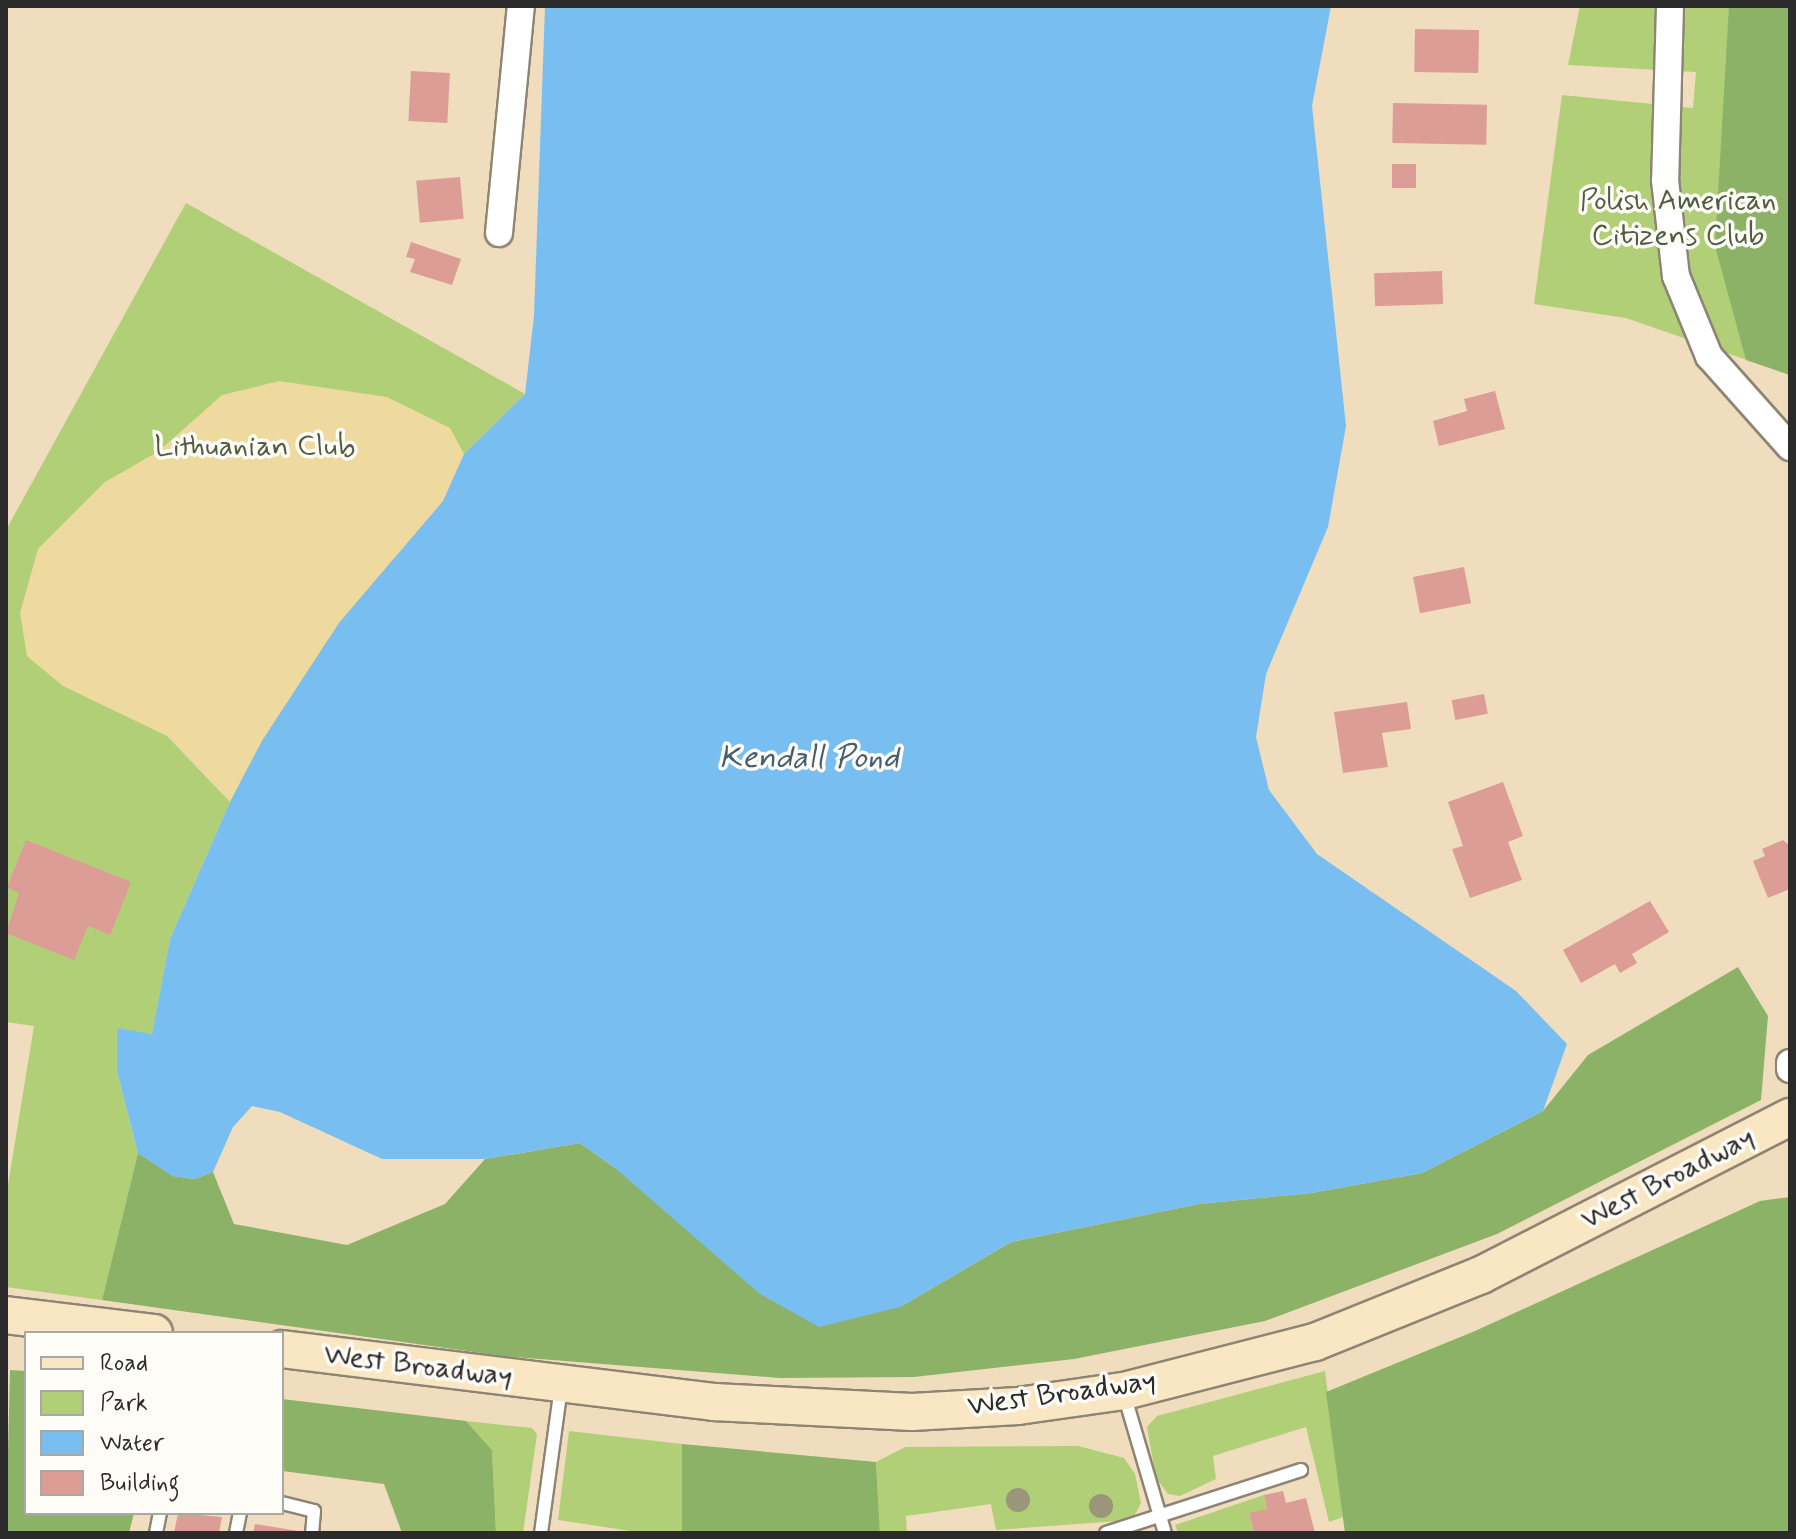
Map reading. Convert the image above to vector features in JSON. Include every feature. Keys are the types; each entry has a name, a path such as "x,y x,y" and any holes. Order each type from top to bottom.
{"main road":[{"name":"West Broadway","path":"284,1349 714,1402 912,1412 1018,1406 1124,1391 1315,1342 1481,1275 1790,1117"},
{"path":"6,1315 138,1331"}],"street":[{"path":"499,233 521,6"},
{"path":"1670,6 1665,180 1676,276 1709,356 1790,447"}],"lane":[{"path":"541,1533 561,1384"},
{"path":"1124,1391 1165,1533"},
{"path":"1106,1533 1301,1470"},
{"path":"284,1504 314,1511 312,1533"}],"green space":[{"name":"Polish American Citizens Club","path":"1580,6 1790,6 1790,375 1626,318 1534,304 1562,95 1693,108 1696,72 1568,65"},
{"path":"1729,6 1790,6 1790,375 1746,360 1715,246"},
{"name":"Lithuanian Club","path":"186,203 525,394 464,454 230,802 170,939 152,1035 117,1028 117,1071 138,1153 102,1300 6,1287 6,1197 34,1026 6,1022 6,530"},
{"path":"1738,967 1768,1016 1761,1100 1497,1234 1265,1321 1074,1359 914,1377 780,1378 503,1356 102,1300 138,1153 173,1176 195,1179 213,1172 234,1224 347,1245 445,1204 485,1159 580,1143 615,1168 900,1307 1011,1242 1199,1204 1311,1193 1422,1173 1543,1111 1588,1055"},
{"path":"1790,1197 1790,1533 1345,1533 1326,1392 1475,1331 1760,1201"},
{"path":"10,1370 24,1371 24,1515 134,1515 129,1533 6,1533"},
{"path":"1325,1371 1343,1517 1329,1522 1306,1427 1213,1456 1216,1479 1180,1496 1168,1494 1156,1478 1147,1427 1157,1416"},
{"path":"284,1399 466,1421 492,1450 496,1533 402,1533 384,1484 284,1471"},
{"path":"466,1421 532,1428 537,1434 523,1533 496,1533 492,1450"},
{"path":"569,1431 682,1444 682,1533 644,1533 558,1520"},
{"path":"682,1444 876,1462 880,1533 682,1533"},
{"path":"1078,1446 1124,1458 1135,1474 1141,1503 1132,1520 996,1530 991,1504 906,1516 907,1533 880,1533 876,1462 905,1447"},
{"path":"1264,1495 1267,1509 1249,1514 1254,1533 1178,1533 1175,1525"}],"sand":[{"path":"279,381 387,397 450,428 464,454 443,501 339,623 262,741 230,802 167,736 63,686 27,656 20,613 38,549 105,482 159,451 222,395"}],"water":[{"name":"Kendall Pond","path":"545,6 1331,6 1312,106 1346,426 1328,527 1266,674 1256,737 1269,790 1317,854 1516,991 1567,1044 1543,1111 1422,1173 1311,1193 1199,1204 1011,1242 900,1307 819,1327 760,1294 615,1168 580,1143 485,1159 382,1159 280,1112 252,1106 233,1127 213,1172 195,1179 172,1176 138,1153 117,1071 117,1028 152,1034 170,939 230,802 262,741 339,623 443,501 464,454 525,394 534,316"}],"building":[{"path":"1415,29 1479,30 1478,73 1414,72"},
{"path":"411,71 450,73 447,123 408,121"},
{"path":"1393,103 1487,105 1486,145 1392,143"},
{"path":"1392,164 1416,164 1416,188 1392,188"},
{"path":"460,177 464,219 420,223 416,181"},
{"path":"411,242 461,259 452,285 410,272 415,259 406,257"},
{"path":"1442,271 1443,304 1375,306 1374,273"},
{"path":"1495,391 1505,429 1439,446 1433,421 1467,411 1464,399"},
{"path":"1464,567 1471,603 1420,613 1413,577"},
{"path":"1484,694 1488,714 1455,720 1452,700"},
{"path":"1407,702 1411,729 1382,733 1388,767 1343,773 1334,712"},
{"path":"1503,782 1523,836 1508,842 1522,880 1470,898 1452,849 1463,846 1448,802"},
{"path":"26,840 131,882 110,935 88,926 74,960 6,933 19,893 7,887"},
{"path":"1783,840 1790,846 1790,889 1768,898 1753,861 1765,856 1762,849"},
{"path":"1650,901 1669,932 1632,954 1637,963 1620,973 1615,964 1581,983 1563,950"},
{"path":"1283,1491 1286,1503 1306,1498 1315,1533 1254,1533 1249,1513 1267,1509 1264,1495"},
{"path":"178,1515 222,1517 219,1533 174,1533"},
{"path":"255,1524 299,1531 299,1533 253,1533"}]}
